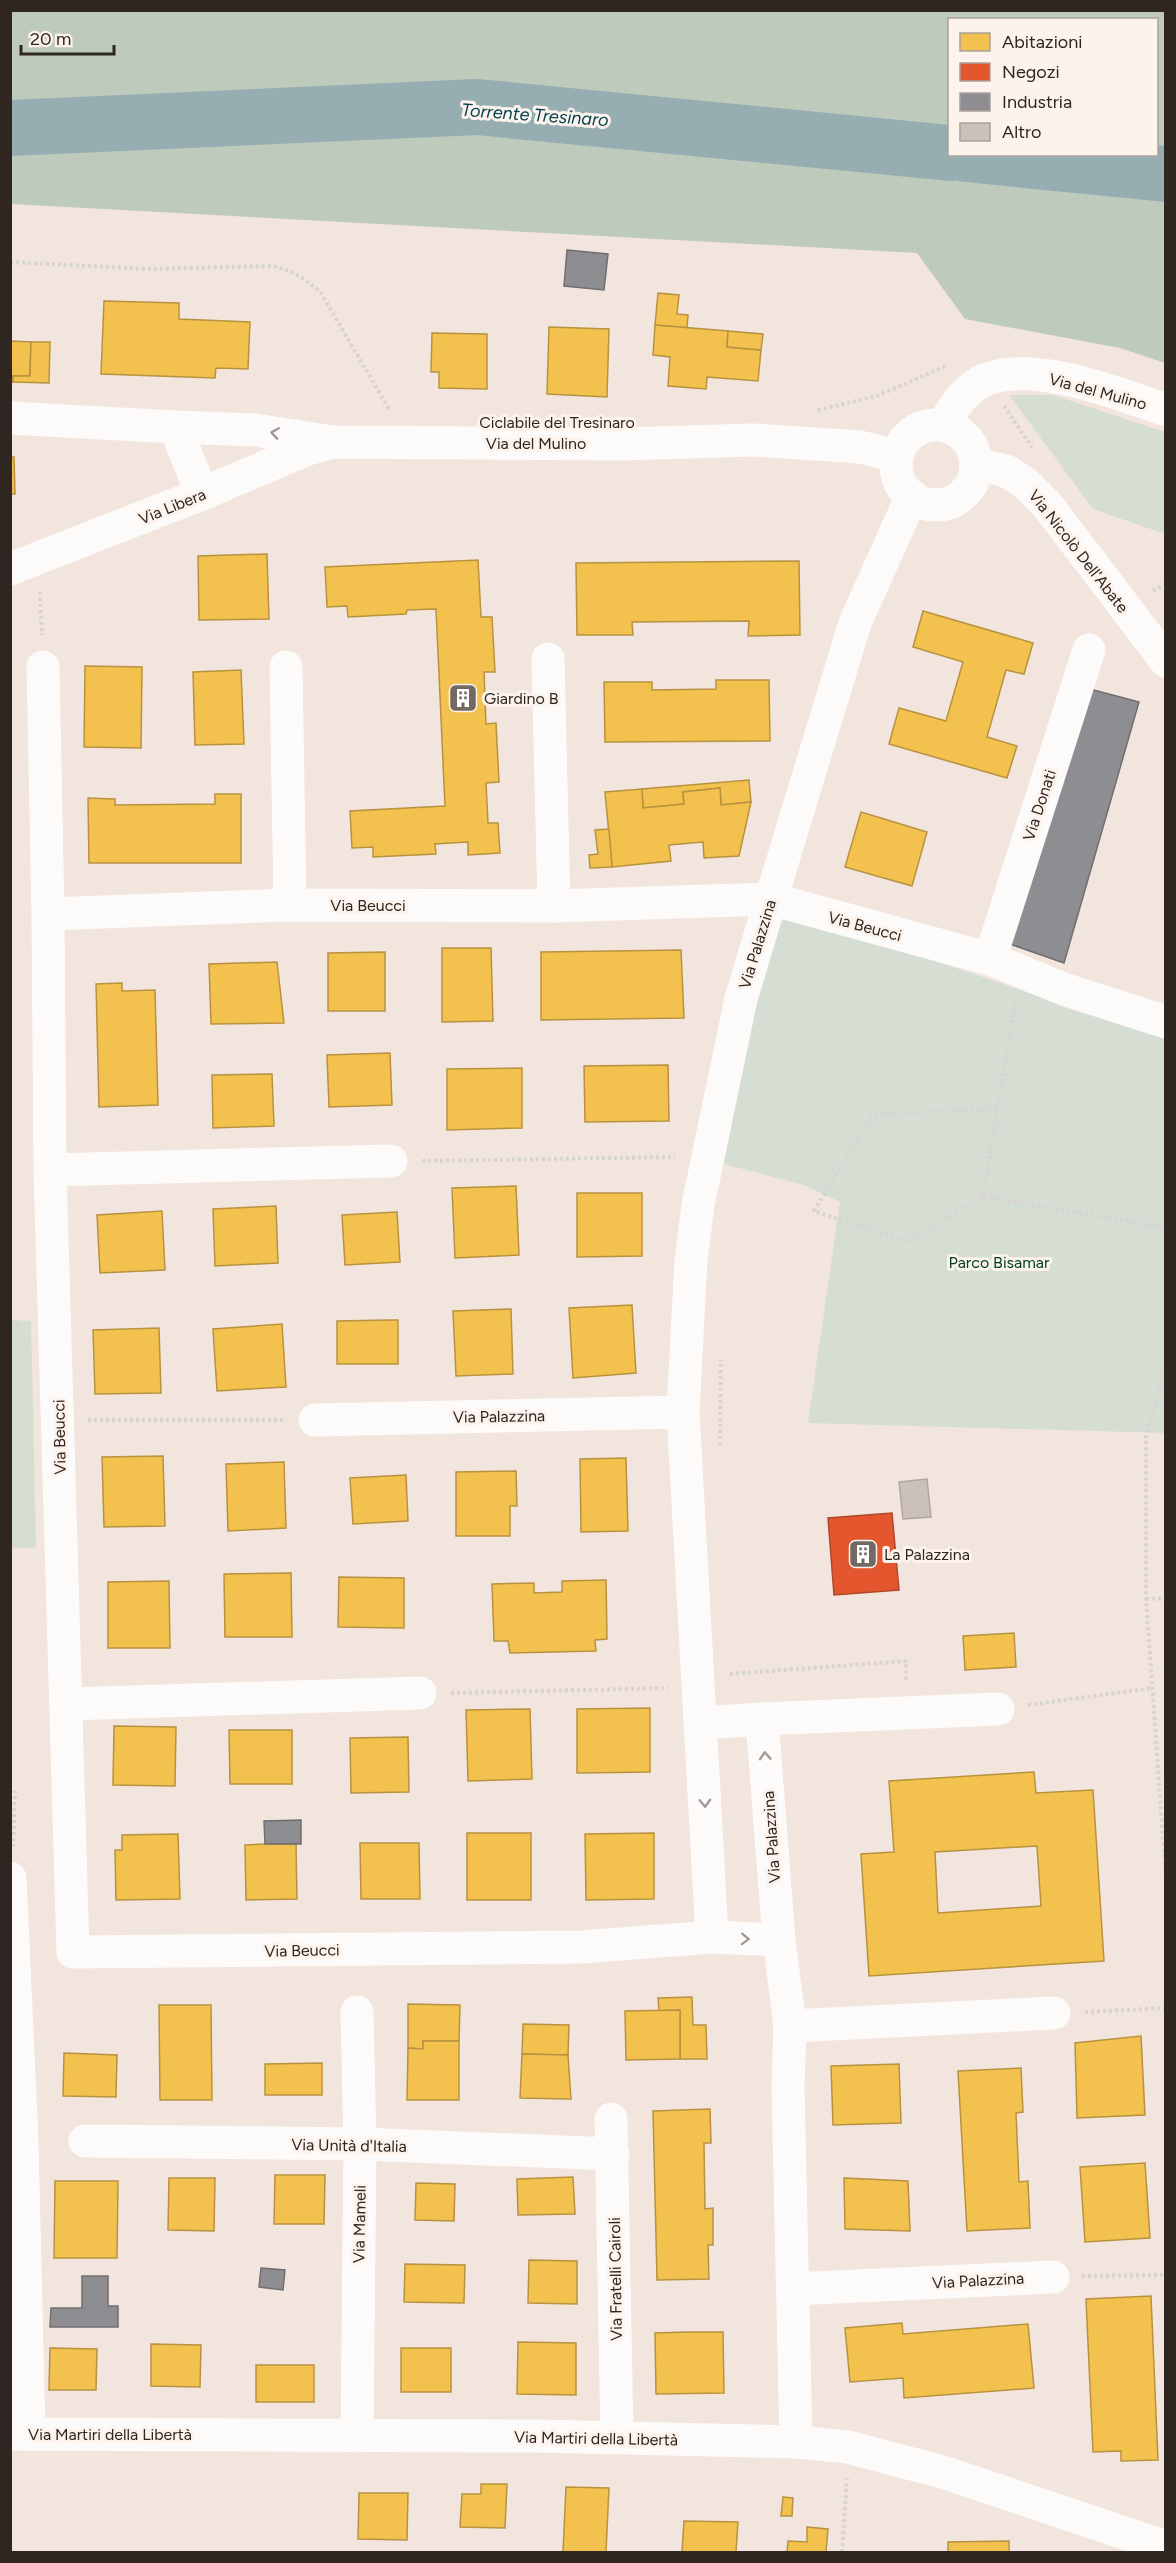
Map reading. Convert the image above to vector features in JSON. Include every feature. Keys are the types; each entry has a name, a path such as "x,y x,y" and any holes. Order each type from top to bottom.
{"street":[{"name":"Via del Mulino","path":"944,425 954,405 985,380 1017,373 1050,376 1166,410"},
{"name":"Via del Mulino","path":"10,418 255,430 333,442 622,444 753,440 860,447 897,456"},
{"path":"944,425 963,435 969,443 976,464 969,488 954,500 935,505 912,496 900,482 897,474 897,456 901,445 920,428 944,425"},
{"path":"175,427 202,494"},
{"name":"Via Libera","path":"24,564 202,494 305,450 333,442"},
{"name":"Via Nicolò Dell'Abate","path":"976,464 1006,471 1025,483 1048,506 1166,661"},
{"name":"Via Palazzina","path":"712,1937 701,1723 712,1680 683,1412 691,1260 698,1205 741,999 771,899 855,623 912,496"},
{"name":"Via Donati","path":"990,959 1089,650"},
{"path":"548,659 554,906"},
{"name":"Via Beucci","path":"43,667 50,1170 73,1952 582,1947 712,1937 779,1940"},
{"path":"286,667 290,905"},
{"name":"Via Beucci","path":"48,914 290,905 554,906 771,899 990,959 1066,990 1166,1022"},
{"path":"50,1170 391,1161"},
{"name":"Via Palazzina","path":"315,1420 683,1412"},
{"path":"67,1704 420,1693"},
{"path":"701,1723 998,1709"},
{"name":"Via Palazzina","path":"762,1719 779,1940 790,2026 788,2086 796,2442"},
{"path":"11,1878 22,2140 20,2434"},
{"name":"Via Mameli","path":"357,2012 360,2144 357,2436"},
{"path":"790,2026 1054,2013"},
{"name":"Via Fratelli Cairoli","path":"611,2119 617,2438"},
{"name":"Via Unità d'Italia","path":"85,2141 360,2144 613,2154"},
{"name":"Via Palazzina","path":"792,2289 1053,2277"},
{"name":"Via Martiri della Libertà","path":"20,2434 617,2438 796,2442 848,2447 946,2473 1166,2547"}],"path":[{"path":"10,262 149,269 272,266 288,269 307,280 321,293 390,411"},
{"path":"811,412 877,396 950,364"},
{"path":"24,564 43,667"},
{"path":"983,1196 1020,972"},
{"path":"996,1109 879,1114 871,1117 814,1211 897,1239 911,1240 983,1196 1166,1228"},
{"path":"391,1161 708,1156"},
{"path":"720,1442 721,1354"},
{"path":"1166,1366 1146,1437 1146,1599 1166,1880"},
{"path":"58,1420 315,1420"},
{"path":"1146,1599 1166,1598"},
{"path":"420,1693 712,1680 906,1661 906,1714"},
{"path":"998,1709 1152,1688"},
{"path":"11,1878 15,1791"},
{"path":"1054,2013 1166,2008"},
{"path":"1053,2277 1166,2275"},
{"path":"842,2553 848,2447"}],"green space":[{"path":"10,11 1165,11 1165,363 1120,348 965,319 917,253 11,204"},
{"path":"1009,395 1053,395 1165,432 1165,534 1093,509"},
{"name":"Parco Bisamar","path":"776,907 1165,1039 1165,1433 808,1423 840,1202 804,1185 716,1162"},
{"path":"11,1320 31,1321 36,1547 11,1549"}],"building: Abitazioni":[{"path":"658,293 679,295 677,314 688,315 687,328 655,325"},
{"path":"104,301 179,303 179,319 250,322 248,369 216,368 215,378 101,374"},
{"path":"655,325 728,331 727,347 761,350 758,381 707,377 706,389 668,386 670,357 653,355"},
{"path":"549,327 609,329 607,397 547,394"},
{"path":"728,331 763,334 761,350 727,347"},
{"path":"432,333 487,334 487,389 439,388 439,372 431,372"},
{"path":"10,341 31,342 30,376 13,376 13,382 10,382"},
{"path":"31,342 50,342 49,383 13,382 13,376 30,376"},
{"path":"10,457 14,457 15,494 10,494"},
{"path":"267,554 269,619 199,620 198,556"},
{"name":"Giardino B","path":"478,560 481,617 492,617 495,672 484,672 486,724 496,723 499,782 486,783 488,823 498,823 500,853 468,855 468,842 435,844 436,854 373,857 373,847 352,848 350,811 445,806 436,609 407,610 406,614 348,617 347,606 327,607 325,567"},
{"path":"799,561 800,635 748,636 749,621 632,622 633,635 577,635 576,563"},
{"path":"923,611 1033,643 1024,674 1006,670 987,737 1017,746 1007,778 889,744 899,708 946,721 963,662 913,647"},
{"path":"85,666 142,667 141,748 84,747"},
{"path":"241,670 244,744 195,745 193,672"},
{"path":"716,680 769,680 770,741 605,742 604,682 652,682 652,690 716,689"},
{"path":"749,780 751,802 721,805 720,788 683,792 684,804 643,808 642,789"},
{"path":"720,788 721,805 751,802 739,856 704,858 703,842 669,845 671,861 612,867 605,792 642,789 643,808 684,804 683,792"},
{"path":"215,794 241,794 241,863 89,863 88,798 115,799 115,805 215,804"},
{"path":"861,812 927,832 912,886 845,867"},
{"path":"609,829 612,867 590,868 589,855 598,854 595,830"},
{"path":"442,948 491,948 493,1021 442,1022"},
{"path":"681,950 684,1018 541,1020 541,952"},
{"path":"385,952 385,1011 328,1011 328,953"},
{"path":"277,962 284,1023 211,1024 209,964"},
{"path":"122,983 122,991 155,990 158,1105 99,1107 96,984"},
{"path":"390,1053 392,1105 329,1107 327,1055"},
{"path":"668,1065 669,1121 585,1122 584,1066"},
{"path":"522,1068 522,1128 447,1130 447,1069"},
{"path":"272,1074 274,1126 213,1128 212,1075"},
{"path":"516,1186 519,1255 455,1258 452,1188"},
{"path":"577,1193 642,1193 642,1256 577,1257"},
{"path":"276,1206 278,1263 215,1266 213,1209"},
{"path":"162,1211 165,1270 100,1273 97,1215"},
{"path":"397,1212 400,1262 345,1265 342,1215"},
{"path":"632,1305 636,1373 573,1378 569,1308"},
{"path":"511,1309 513,1374 456,1376 453,1311"},
{"path":"398,1320 398,1364 337,1364 337,1321"},
{"path":"282,1324 286,1387 217,1391 213,1329"},
{"path":"159,1328 161,1393 95,1394 93,1330"},
{"path":"163,1456 165,1526 104,1527 102,1457"},
{"path":"626,1458 628,1531 581,1532 580,1459"},
{"path":"284,1462 286,1528 228,1531 226,1464"},
{"path":"516,1471 517,1506 510,1506 510,1536 456,1536 456,1472"},
{"path":"406,1475 408,1521 353,1524 350,1478"},
{"path":"291,1573 292,1637 225,1637 224,1574"},
{"path":"339,1577 404,1578 404,1628 338,1627"},
{"path":"606,1580 607,1639 595,1640 596,1651 510,1653 508,1641 494,1641 492,1584 534,1583 534,1593 562,1592 562,1581"},
{"path":"169,1581 170,1648 108,1648 108,1582"},
{"path":"1014,1633 1016,1667 965,1670 963,1636"},
{"path":"650,1708 650,1772 577,1773 577,1709"},
{"path":"530,1709 532,1779 468,1781 466,1710"},
{"path":"114,1726 176,1727 175,1786 113,1785"},
{"path":"229,1730 292,1730 292,1784 230,1784"},
{"path":"408,1737 409,1792 351,1793 350,1738"},
{"path":"1034,1772 1036,1793 1093,1790 1104,1961 869,1976 861,1854 894,1852 889,1781","holes":["1037,1846 1041,1906 938,1913 935,1852"]},
{"path":"467,1833 531,1833 531,1900 467,1900"},
{"path":"654,1833 654,1899 586,1900 585,1834"},
{"path":"178,1834 180,1899 116,1900 115,1850 122,1850 122,1835"},
{"path":"360,1843 419,1843 420,1899 361,1899"},
{"path":"296,1844 297,1899 246,1900 245,1845"},
{"path":"692,1997 693,2025 706,2025 707,2059 680,2059 680,2010 659,2011 658,1998"},
{"path":"408,2004 460,2005 459,2041 423,2041 423,2049 408,2048"},
{"path":"159,2005 211,2005 212,2100 160,2100"},
{"path":"680,2010 680,2059 626,2060 625,2011"},
{"path":"523,2024 569,2025 568,2055 522,2054"},
{"path":"1141,2036 1145,2115 1077,2118 1075,2043"},
{"path":"423,2041 459,2041 459,2100 407,2100 408,2048 423,2049"},
{"path":"64,2053 117,2055 116,2097 63,2096"},
{"path":"522,2054 568,2055 571,2099 520,2098"},
{"path":"322,2063 322,2095 265,2095 265,2064"},
{"path":"899,2064 901,2123 833,2125 831,2066"},
{"path":"1021,2068 1023,2112 1016,2113 1019,2182 1028,2181 1030,2228 967,2231 958,2071"},
{"path":"710,2109 711,2143 704,2143 705,2209 713,2208 713,2245 708,2245 709,2279 657,2280 653,2111"},
{"path":"1145,2163 1150,2238 1085,2242 1080,2167"},
{"path":"275,2175 325,2175 324,2224 274,2224"},
{"path":"573,2177 575,2214 518,2215 517,2179"},
{"path":"169,2178 215,2178 214,2231 168,2230"},
{"path":"844,2178 908,2181 910,2231 845,2229"},
{"path":"55,2181 118,2181 117,2258 54,2258"},
{"path":"416,2183 455,2184 454,2221 415,2220"},
{"path":"529,2260 577,2261 577,2304 528,2303"},
{"path":"405,2264 465,2265 464,2303 404,2302"},
{"path":"1151,2296 1158,2460 1121,2461 1121,2451 1093,2452 1086,2299"},
{"path":"902,2323 903,2334 1028,2324 1034,2388 904,2398 903,2378 850,2382 845,2328"},
{"path":"723,2332 724,2393 656,2394 655,2333"},
{"path":"518,2342 576,2343 576,2395 517,2394"},
{"path":"151,2344 201,2345 200,2387 151,2386"},
{"path":"50,2348 97,2349 96,2390 49,2390"},
{"path":"401,2348 451,2348 451,2392 401,2392"},
{"path":"256,2365 314,2365 314,2402 256,2402"},
{"path":"481,2484 507,2484 505,2528 460,2527 462,2494 481,2494"},
{"path":"566,2487 609,2488 606,2552 563,2552"},
{"path":"359,2493 408,2493 407,2540 358,2539"},
{"path":"783,2497 793,2498 792,2516 781,2516"},
{"path":"684,2521 738,2522 736,2552 682,2552"},
{"path":"807,2527 828,2529 826,2552 787,2552 788,2541 807,2542"},
{"path":"1009,2541 1009,2552 948,2552 948,2542"}],"building: Negozi":[{"name":"La Palazzina","path":"892,1513 899,1590 834,1595 828,1518"}],"building: Industria":[{"path":"567,250 608,254 604,290 564,286"},
{"path":"1090,689 1139,702 1064,963 1007,943"},
{"path":"301,1820 301,1844 265,1844 264,1821"},
{"path":"261,2268 285,2270 283,2290 259,2287"},
{"path":"82,2276 108,2276 108,2306 118,2306 118,2327 50,2327 51,2308 82,2308"}],"building: Altro":[{"path":"927,1479 931,1517 903,1519 899,1482"}],"waterway":[{"name":"Torrente Tresinaro","path":"10,128 477,107 948,153"},
{"name":"Torrente Tresinaro","path":"986,156 1166,174"}],"place":[{"name":"Giardino B","path":"463,698"},
{"name":"La Palazzina","path":"863,1554"}]}
